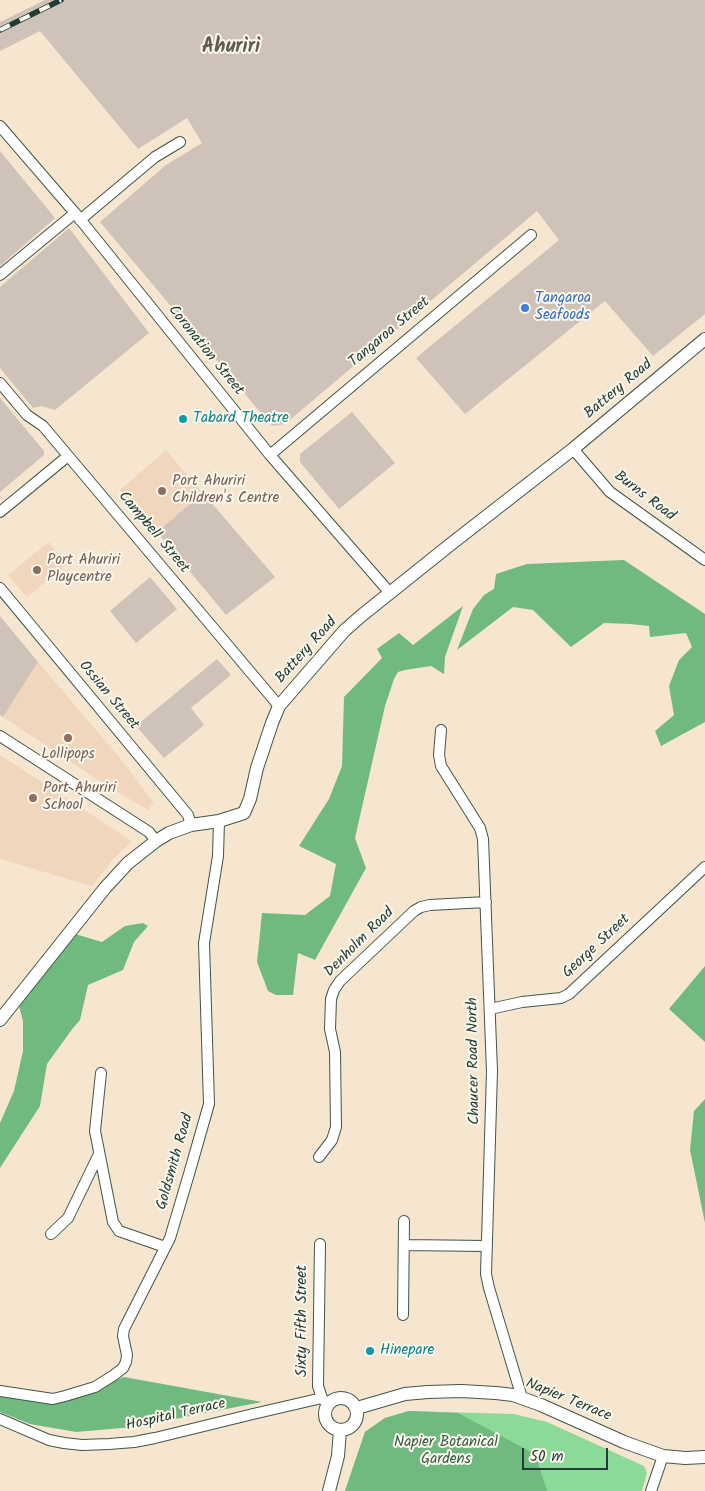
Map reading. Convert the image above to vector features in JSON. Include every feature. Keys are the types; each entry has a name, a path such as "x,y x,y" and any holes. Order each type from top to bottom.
{"street":[{"name":"Coronation Street","path":"2,133 78,216 270,454 390,594"},
{"path":"0,276 155,157 180,142"},
{"name":"Tangaroa Street","path":"270,454 531,236"},
{"name":"Battery Road","path":"0,1020 119,872 156,841 169,833 191,825 219,821 244,813 250,799 257,768 272,723 280,706 344,631 573,449 705,339"},
{"name":"Campbell Street","path":"0,383 27,415 43,426 280,706"},
{"name":"Burns Road","path":"573,449 608,491 705,560"},
{"path":"0,512 68,456"},
{"name":"Ossian Street","path":"0,588 188,814 191,825"},
{"name":"Chaucer Road North","path":"441,730 439,755 442,766 480,828 483,839 492,1071 486,1274 522,1398"},
{"path":"0,736 149,832 156,841"},
{"name":"Goldsmith Road","path":"0,1391 53,1398 79,1393 95,1387 114,1375 126,1362 127,1355 123,1336 126,1323 170,1238 209,1104 204,943 220,840 219,821"},
{"name":"George Street","path":"490,1009 522,1002 561,998 569,994 705,867"},
{"name":"Denholm Road","path":"319,1156 332,1140 336,1127 336,1052 330,1029 331,998 340,981 414,911 421,907 486,902"},
{"path":"101,1074 95,1131 113,1222 119,1231 165,1248"},
{"path":"51,1234 68,1218 99,1154"},
{"path":"403,1314 404,1221"},
{"name":"Sixty Fifth Street","path":"320,1244 318,1386 325,1402"},
{"path":"404,1245 487,1246"},
{"name":"Napier Terrace","path":"357,1408 405,1394 461,1391 496,1393 522,1398 570,1417 624,1442 663,1456 705,1457"},
{"path":"340,1398 350,1400 357,1408 358,1413 355,1424 350,1428 340,1430 330,1426 327,1421 325,1402 340,1398"},
{"name":"Hospital Terrace","path":"0,1419 56,1441 82,1445 109,1444 155,1438 253,1414 325,1402"},
{"path":"329,1491 338,1456 340,1430"},
{"path":"652,1491 663,1456"}],"shaded area":[{"path":"45,0 705,0 705,314 653,356 605,301 465,414 416,358 559,240 537,211 285,424 272,426 100,222 166,165 202,143 187,118 138,149 40,31 0,51 0,22"},
{"path":"0,151 55,218 0,266"},
{"path":"69,228 149,333 55,410 41,406 33,408 0,368 0,287"},
{"path":"0,398 44,451 44,455 0,492"},
{"path":"352,412 395,463 339,509 300,462 300,454"},
{"name":"Port Ahuriri Children's Centre","path":"166,450 203,493 157,532 120,490"},
{"path":"203,493 275,577 226,615 157,532"},
{"name":"Port Ahuriri Playcentre","path":"49,542 66,565 27,597 8,575"},
{"path":"150,577 177,609 136,643 110,611"},
{"path":"0,616 38,662 3,717 0,715"},
{"path":"217,659 231,675 191,708 204,725 164,758 136,726"},
{"name":"Lollipops","path":"38,662 120,758 154,803 148,810 104,784 3,717"},
{"name":"Port Ahuriri School","path":"0,755 132,841 113,859 92,886 0,859"}],"green space":[{"path":"624,560 705,614 705,722 661,746 655,731 674,715 669,686 679,660 692,647 686,633 650,637 649,626 604,623 571,647 533,610 513,607 457,650 473,609 484,595 494,589 496,574 527,564"},
{"path":"463,606 445,657 444,674 431,666 398,672 394,679 385,706 355,838 366,868 315,960 298,953 293,995 276,995 268,991 257,962 262,913 305,915 330,896 336,864 299,846 329,799 342,766 344,697 382,658 377,649 399,633 413,645"},
{"path":"143,923 148,926 134,942 123,970 88,985 80,1020 47,1064 40,1106 0,1168 0,1123 14,1091 23,1051 23,1021 19,1006 75,934 102,942 125,926"},
{"path":"705,966 705,1042 669,1009"},
{"path":"705,1099 705,1223 690,1150 694,1111"},
{"path":"124,1377 262,1402 134,1427 76,1432 30,1424 0,1412 0,1396 29,1401 65,1401"},
{"name":"Napier Botanical Gardens","path":"409,1411 514,1414 547,1422 644,1466 647,1473 642,1491 345,1491 365,1432 385,1418"},
{"name":"Napier Botanical Gardens","path":"409,1411 458,1413 535,1454 547,1491 345,1491 365,1432 385,1418"}],"railway":[{"path":"0,30 61,0"}],"place":[{"name":"Tangaroa Seafoods","path":"525,308"},
{"name":"Tabard Theatre","path":"183,419"},
{"name":"Port Ahuriri Children's Centre","path":"162,491"},
{"name":"Port Ahuriri Playcentre","path":"37,570"},
{"name":"Lollipops","path":"68,738"},
{"name":"Port Ahuriri School","path":"33,798"},
{"name":"Hinepare","path":"370,1351"}],"district":[{"name":"Ahuriri","path":"231,49"}]}
